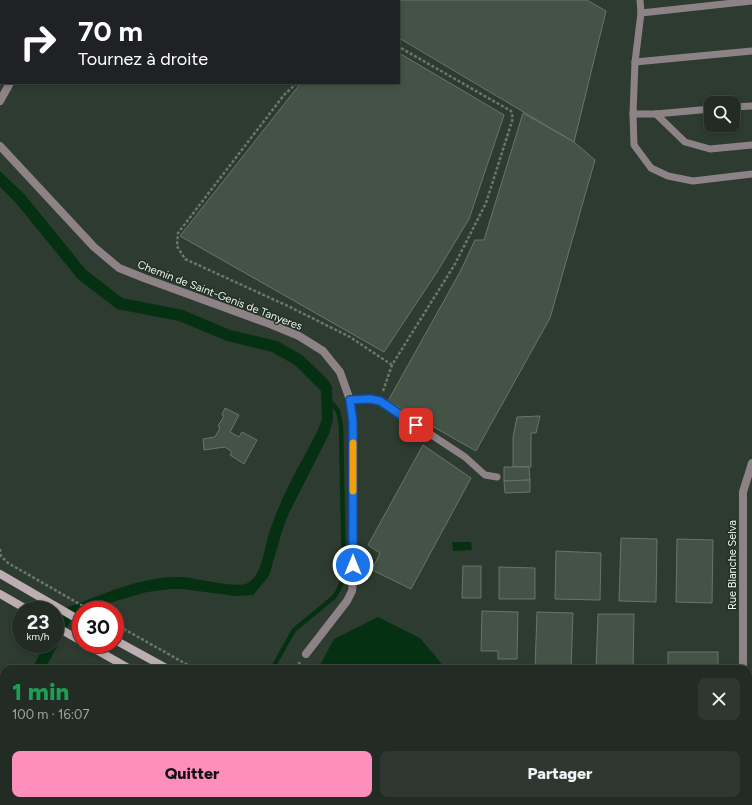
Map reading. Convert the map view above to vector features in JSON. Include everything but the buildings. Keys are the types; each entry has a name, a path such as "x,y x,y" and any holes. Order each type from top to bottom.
{"main road":[{"path":"0,574 72,615"},
{"path":"0,594 12,601"},
{"path":"124,645 161,665"},
{"path":"102,653 123,665"}],"street":[{"path":"0,101 9,84"},
{"name":"Chemin de Saint-Genis de Tanyeres","path":"0,146 94,247 119,268 299,336 323,351 340,372 350,400 353,430 352,591 347,601 306,654"},
{"name":"Rue Blanche Selva","path":"743,665 743,492 752,463"}],"lane":[{"path":"640,0 641,13 635,62 633,114 634,145 651,168 668,176 692,181 752,174"},
{"path":"641,13 752,1"},
{"path":"635,62 752,51"},
{"path":"740,107 752,106"},
{"path":"633,114 656,114 704,110"},
{"path":"656,114 685,142 710,149 752,145"},
{"path":"350,400 370,399 380,401 465,457 484,475 497,477"}],"path":[{"path":"380,401 392,365 455,264 486,203 513,118 511,111 400,48"},
{"path":"296,84 284,95 178,233 177,246 185,258 350,337 392,365"},
{"path":"0,549 1,556 8,563 75,601"},
{"path":"124,629 188,665"}],"shaded area":[{"path":"0,171 25,195 86,270 122,298 183,310 230,330 277,341 302,355 328,380 332,387 333,420 329,434 289,513 269,576 253,595 236,596 171,589 147,592 116,601 85,601 143,581 169,577 182,577 235,585 243,585 253,579 262,562 268,537 278,509 290,482 318,430 322,419 321,391 295,365 272,352 227,341 179,321 117,309 78,279 16,203 0,187"},
{"path":"452,542 471,542 472,550 453,551"},
{"path":"72,606 72,618 64,633 64,610"},
{"path":"378,617 420,638 443,665 320,665 334,639"},
{"path":"40,653 53,653 47,665 34,665"}],"waterway":[{"path":"274,665 294,630 334,597 344,577 341,426 338,411 330,401"}],"slow traffic":[{"path":"353,443 353,491"}],"route":[{"path":"353,565 353,422 350,400 370,399 380,401 416,425"}]}
